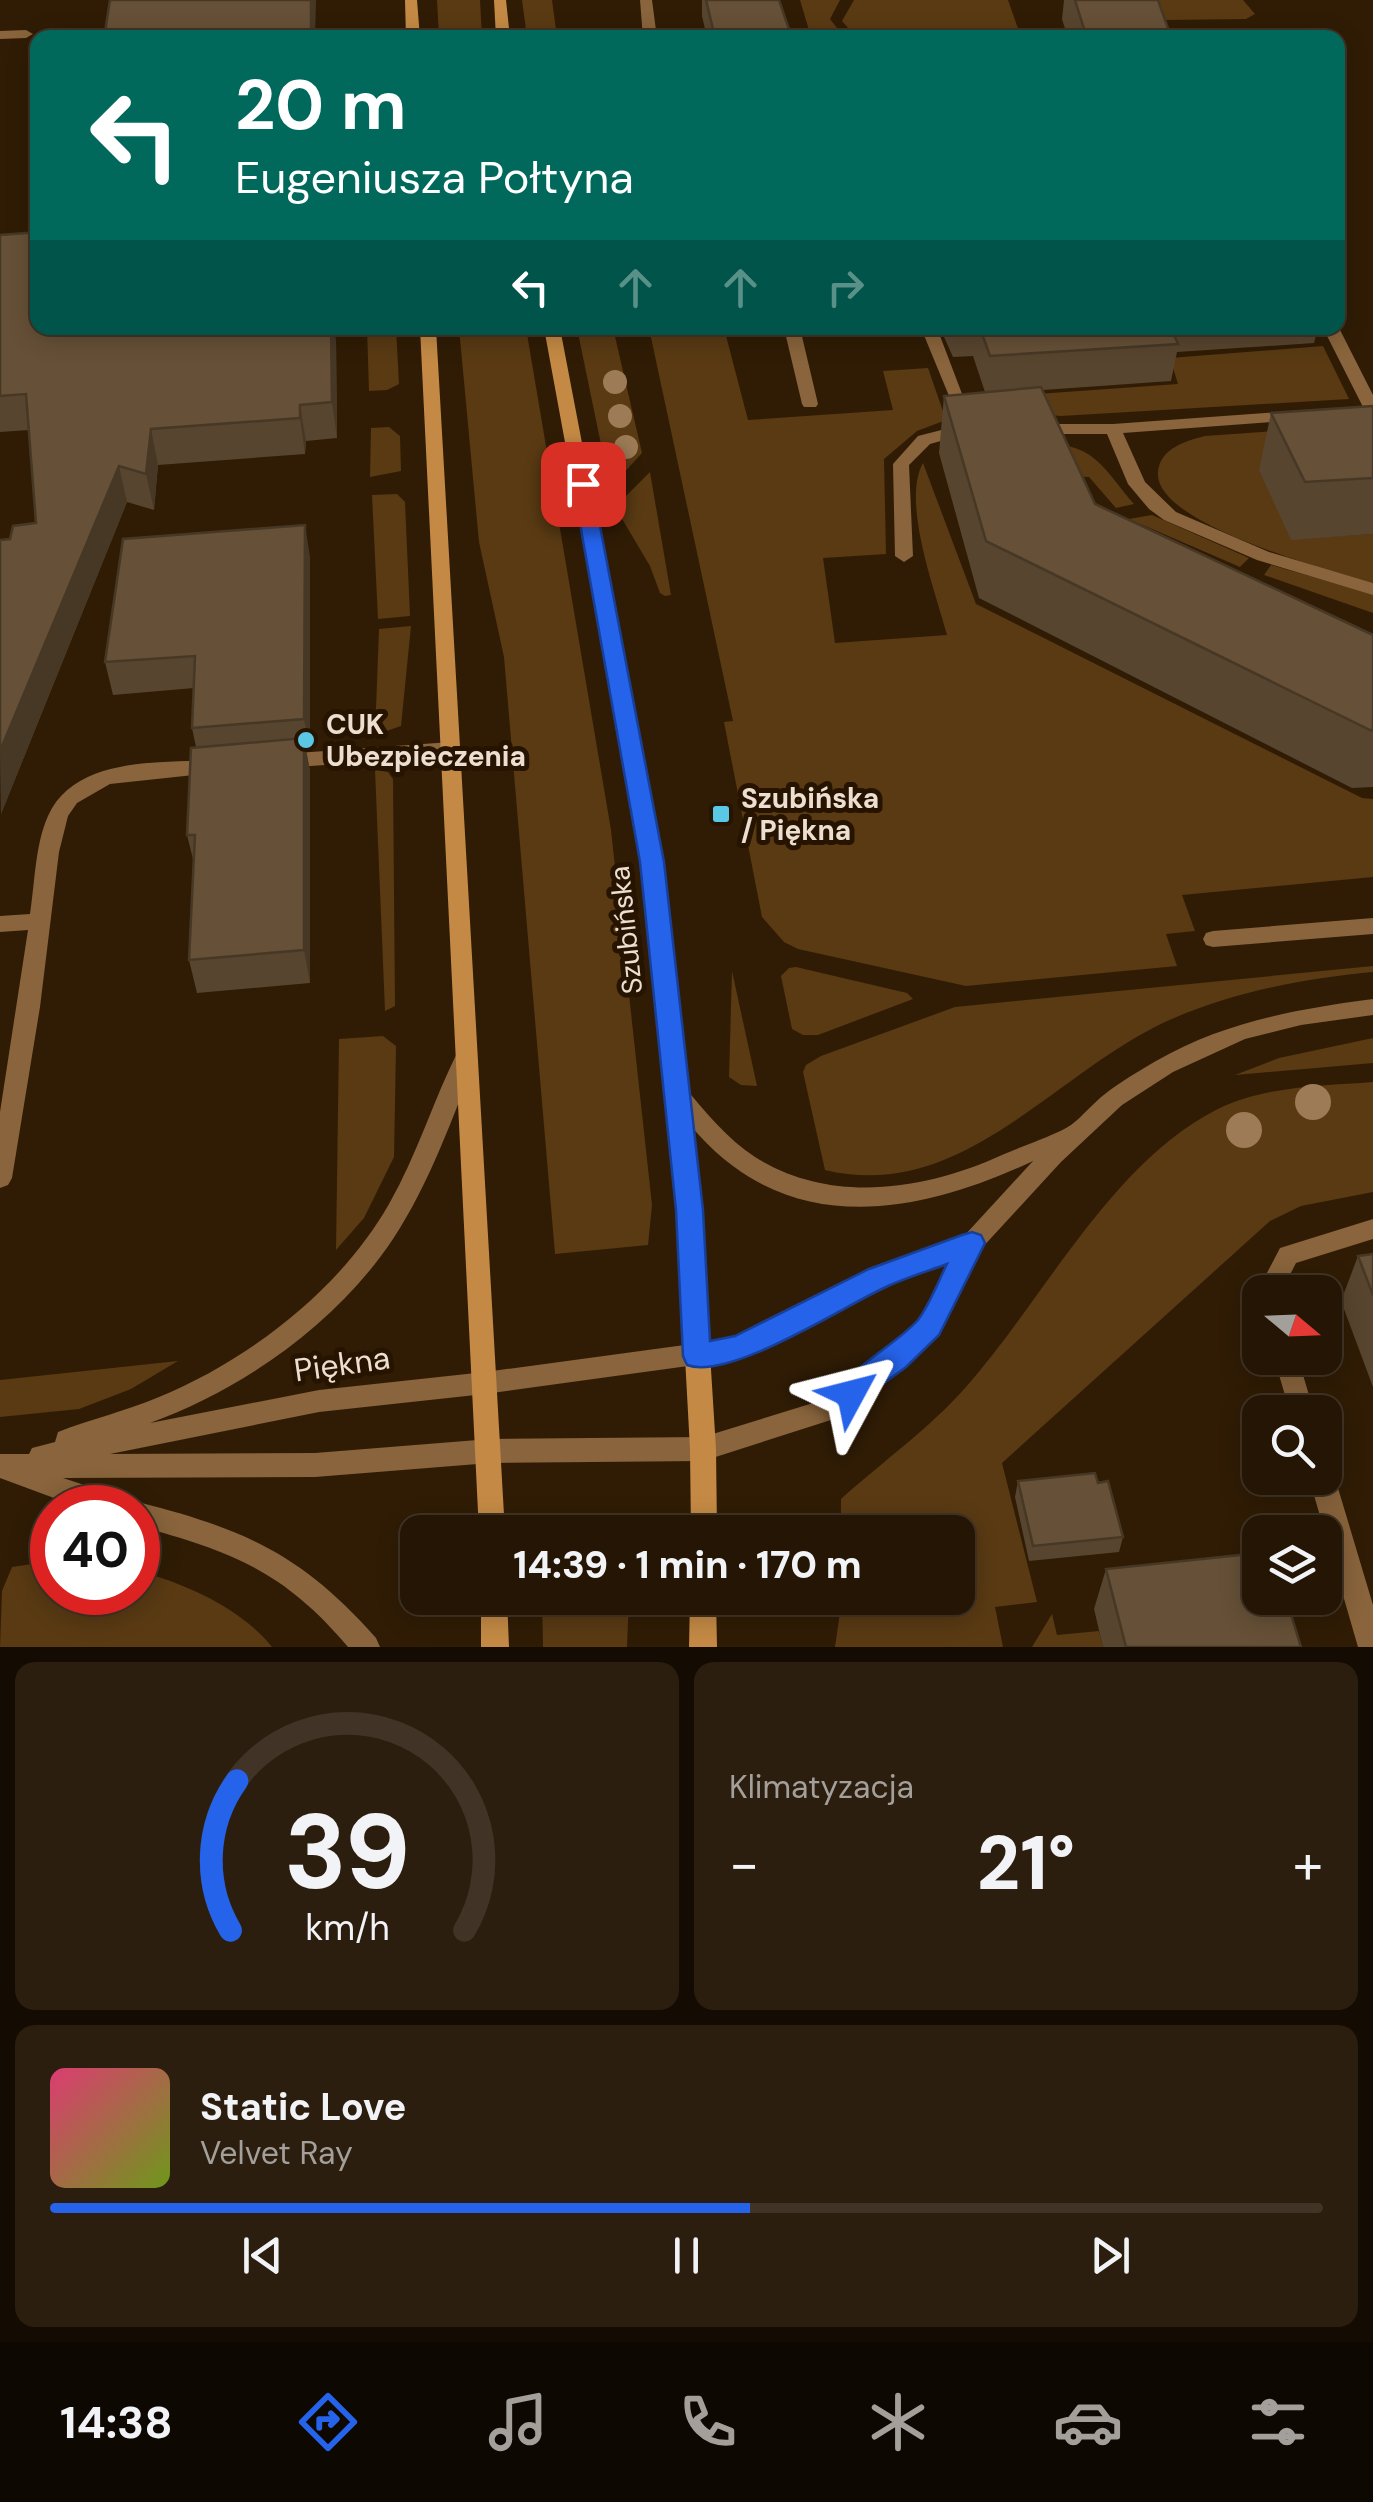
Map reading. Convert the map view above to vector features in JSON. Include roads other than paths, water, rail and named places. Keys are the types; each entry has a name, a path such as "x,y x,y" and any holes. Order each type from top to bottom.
{"main road":[{"path":"411,0 413,30"},
{"path":"500,0 502,30"},
{"path":"428,335 492,1515"},
{"name":"Szubińska","path":"553,335 652,862 689,1210 704,1515"},
{"path":"494,1615 495,1647"},
{"path":"702,1647 703,1615"}],"street":[{"path":"646,0 649,30"},
{"path":"0,35 26,34"},
{"path":"794,335 810,404"},
{"path":"904,556 901,464 924,440 976,427 932,335"},
{"path":"1334,335 1368,412"},
{"path":"1018,428 1114,429 1308,415"},
{"path":"1114,429 1137,484 1155,506 1170,516 1263,556 1373,589"},
{"path":"0,1178 58,814 81,788 106,777 451,748"},
{"path":"0,924 39,921"},
{"path":"1213,939 1373,926"},
{"path":"0,1465 315,1465 490,1451 703,1449 834,1408 896,1359 930,1326 972,1243 1075,1133 1142,1079 1201,1047 1270,1023 1373,1008"},
{"name":"Piękna","path":"0,1465 170,1404 213,1383 322,1304 357,1269 386,1231 426,1154 468,1050"},
{"path":"677,1094 725,1147 760,1171 800,1188 882,1198 943,1188 1075,1133"},
{"path":"1278,1275 1288,1255 1373,1229"},
{"name":"Piękna","path":"0,1465 319,1400 484,1383 739,1348 879,1278 972,1243"},
{"path":"0,1465 55,1485"},
{"path":"1327,1495 1372,1647"},
{"path":"160,1520 216,1534 272,1560 312,1586 366,1647"}],"place":[{"name":"CUK Ubezpieczenia","path":"306,740"},
{"name":"Szubińska / Piękna","path":"721,814"}]}
